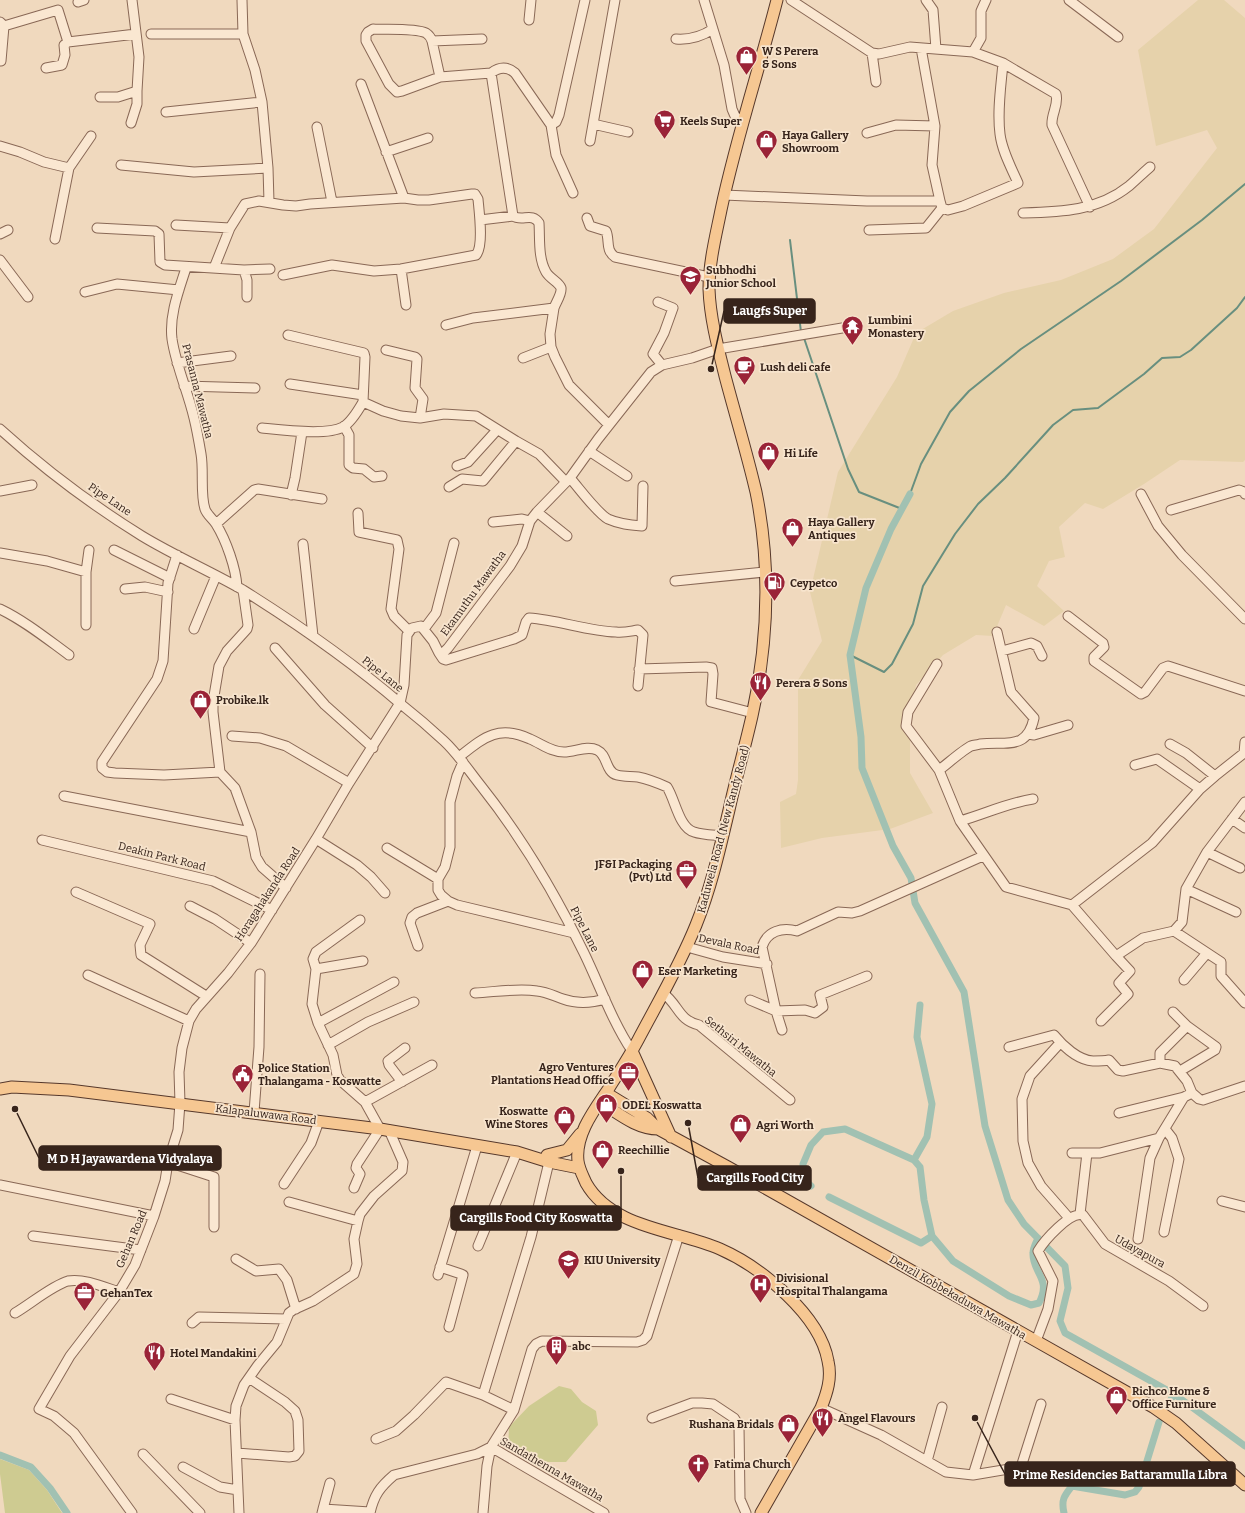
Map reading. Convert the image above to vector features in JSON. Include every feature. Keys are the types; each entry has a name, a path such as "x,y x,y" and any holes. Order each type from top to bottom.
{"main road":[{"name":"Kaduwela Road (New Kandy Road)","path":"578,1165 579,1144 585,1127 632,1052 687,947 704,906 753,713 764,639 766,572 756,492 718,349 709,292 709,277 715,237 724,195 742,122 777,0"},
{"path":"632,1052 671,1137"},
{"name":"Kalapaluwawa Road","path":"0,1089 12,1087 44,1087 254,1112 385,1130 530,1155 540,1154 548,1159 578,1165"},
{"name":"Denzil Kobbekaduwa Mawatha","path":"606,1093 647,1118 658,1130 728,1167 1153,1407 1176,1423 1245,1485"},
{"name":"Denzil Kobbekaduwa Mawatha","path":"600,1102 640,1126 658,1130"},
{"path":"548,1159 567,1150 585,1127"},
{"path":"578,1165 589,1188 607,1206 635,1222 723,1250 750,1266 775,1285 807,1317 821,1339 825,1347 829,1367 828,1388 821,1408 761,1513"}],"street":[{"path":"131,123 137,104 139,57 132,0"},
{"path":"242,0 243,34 255,70 262,102 268,168 269,202"},
{"path":"529,20 531,0"},
{"path":"552,125 556,122 559,115 586,0"},
{"path":"590,141 615,0"},
{"path":"704,0 724,65 732,109 735,116 742,122"},
{"path":"791,0 872,52 879,54 910,47 973,52 1003,63 1056,94 1058,100 1052,119 1052,125 1090,207"},
{"path":"926,0 933,10 936,49"},
{"path":"973,52 981,38 981,11 986,0"},
{"path":"1069,0 1118,38"},
{"path":"1,60 2,24 58,10 68,42"},
{"path":"440,77 432,40 426,33 373,29 366,35 366,41 390,84 397,92 440,77 492,73 501,68 512,70 552,125 556,154 573,193"},
{"path":"676,39 690,40 713,30"},
{"path":"46,68 62,65 65,55 64,45 68,42 136,34"},
{"path":"151,34 243,34"},
{"path":"432,40 482,39"},
{"path":"921,48 935,126 932,165 941,204 948,210 963,206 1018,183 1005,154 1000,134 999,111 1003,63"},
{"path":"872,52 876,82"},
{"path":"492,73 513,216"},
{"path":"361,84 404,198"},
{"path":"100,97 118,97 137,91"},
{"path":"166,112 262,102"},
{"path":"593,124 628,132"},
{"path":"867,133 896,125 935,126"},
{"path":"318,127 332,202"},
{"path":"55,239 69,168 91,136"},
{"path":"386,152 428,138"},
{"path":"0,146 44,162 69,168"},
{"path":"121,165 194,172 268,168"},
{"path":"1023,213 1062,212 1090,207 1110,199 1122,191 1150,167"},
{"path":"214,268 230,228 245,204 259,201 296,206 332,202 404,198 429,200 475,194 478,199 480,245 476,255 401,269 374,271 332,265 283,275"},
{"path":"724,195 941,204"},
{"path":"869,230 926,228 941,204"},
{"path":"480,220 513,216 518,218 532,217 538,220 541,258 545,270 550,278 559,284 561,289 554,308 550,334 551,347 554,357 569,385 609,425"},
{"path":"588,218 590,226 606,231 608,247 611,254 615,257 709,277"},
{"path":"176,225 230,228"},
{"path":"97,228 155,231 159,234 160,262 165,266 244,270 270,269"},
{"path":"0,260 28,296"},
{"name":"Prasanna Mawatha","path":"186,268 172,318 172,338 177,363 194,418 202,463 204,502 206,510 216,524 231,559 240,589 248,625 247,629 227,651 219,666 213,702 220,772"},
{"path":"401,269 406,305"},
{"path":"244,270 247,280 247,297"},
{"path":"85,292 117,284 179,290"},
{"path":"658,302 673,308 664,333 653,354 662,365"},
{"path":"446,325 473,318 554,308"},
{"name":"Ekamuthu Mawatha","path":"409,631 412,628 420,626 424,629 439,653 444,652 448,648 510,566 522,546 530,521 536,512 568,480 651,372 662,365 692,358 718,349 848,327"},
{"path":"262,428 302,432 333,430 344,426 363,399 366,357 364,353 288,335"},
{"path":"522,358 551,347"},
{"path":"386,350 415,357 417,359 415,388 422,399 420,418"},
{"path":"177,363 232,356"},
{"path":"290,384 363,399 382,410 401,416 420,418 444,414 476,416 539,454 568,480 607,519 623,524 642,526 643,486"},
{"path":"184,386 255,388"},
{"path":"344,426 349,435 349,465 353,468 364,469 374,477 382,476"},
{"name":"Pipe Lane","path":"0,429 30,457 86,498 142,536 240,589 313,636 376,682 444,741 461,760 496,805 525,846 552,890 574,933 623,1038 632,1052"},
{"path":"457,466 468,462 497,430"},
{"path":"291,495 302,432"},
{"path":"449,488 462,479 483,482 516,441"},
{"path":"589,451 627,476"},
{"path":"0,491 32,485"},
{"path":"216,524 254,490 258,489 322,499"},
{"path":"1171,510 1239,490 1245,494"},
{"path":"1141,494 1158,526 1182,555 1245,619"},
{"path":"536,512 567,536"},
{"path":"358,513 359,532 397,540 399,549 391,610 394,616 409,631 404,685 400,703"},
{"path":"493,522 522,519 530,521"},
{"path":"424,629 436,613 454,543"},
{"path":"303,544 313,636"},
{"path":"86,625 86,572 89,550"},
{"path":"114,550 170,578"},
{"path":"0,553 47,561 86,572"},
{"path":"177,556 170,578 168,592 163,661 156,679 102,762 102,768 107,772 115,773 164,775 220,772 235,788 251,832 256,858 262,867 270,872 286,888"},
{"path":"675,581 766,572"},
{"path":"194,629 216,576"},
{"path":"126,589 145,587 168,592"},
{"path":"0,609 28,626 69,655"},
{"path":"1068,616 1103,643 1104,647 1094,658 1094,661 1141,694 1145,692 1163,668 1168,666 1245,691"},
{"path":"439,653 440,657 446,660 514,639 522,635 527,619 529,618 539,618 596,630 617,632 638,630 642,635 638,686"},
{"path":"939,770 971,746 994,742 1013,743 1025,738 1032,728 1034,718 1011,692 997,632"},
{"path":"1002,651 1031,644 1037,646 1042,656"},
{"path":"275,648 325,705 373,748"},
{"path":"937,664 908,712 906,726 939,770 960,821 1006,887 1072,906 1130,971 1119,983 1128,994 1101,1021"},
{"path":"639,669 706,666 712,668 711,702 753,713"},
{"name":"Horagahakanda Road","path":"180,1103 179,1079 182,1048 189,1021 206,996 228,973 251,943 316,840 349,782 373,748 400,703"},
{"path":"1028,734 1034,735 1068,724"},
{"path":"574,933 457,904 448,901 438,890 438,880 445,867 450,847 450,802 461,760 479,740 492,734 503,732 520,735 552,750 564,752 591,748 601,753 605,758 610,771 615,775 638,777 667,787 682,821 688,829 694,832 723,836"},
{"path":"232,736 260,738 286,746 349,782"},
{"path":"1072,906 1152,843 1200,790 1244,753 1245,742"},
{"path":"1170,744 1186,753 1215,776"},
{"path":"1135,766 1157,759 1200,790"},
{"path":"64,796 251,832"},
{"path":"960,821 985,814 1012,802 1033,799"},
{"path":"1116,956 1144,938 1174,931 1182,922 1186,889 1207,852 1245,802"},
{"path":"1232,819 1245,828"},
{"name":"Deakin Park Road","path":"42,840 213,881 272,910"},
{"path":"316,840 357,864 385,893"},
{"path":"387,848 438,880"},
{"path":"1207,852 1240,868"},
{"path":"782,1030 776,1011 767,964 762,948 764,939 770,934 788,929 797,931 838,912 852,913 860,911 983,856"},
{"path":"1186,889 1236,912"},
{"path":"76,892 150,924 140,945 141,955 206,996"},
{"path":"418,946 410,923 412,917 448,901"},
{"path":"190,906 215,919 251,943"},
{"path":"239,1513 235,1420 236,1406 239,1396 248,1378 277,1342 290,1313 312,1301 354,1274 357,1264 354,1239 360,1214 374,1196 402,1171 403,1162 385,1130 365,1102 340,1080 337,1075 333,1055 318,1023 312,1004 316,969 313,959 316,952 360,920"},
{"path":"1174,931 1220,962 1221,976 1245,1003"},
{"name":"Devala Road","path":"687,947 723,957 767,964"},
{"path":"1184,980 1207,953"},
{"path":"316,969 363,961"},
{"path":"254,1112 259,1046 260,974"},
{"path":"88,975 189,1021"},
{"path":"750,1000 776,1011 805,1010 815,1012 823,1007 820,995 867,976"},
{"path":"318,1023 394,982"},
{"path":"475,992 536,990 550,993 564,1000 579,1003 592,1002 605,998"},
{"name":"Sethsiri Mawatha","path":"663,993 672,999 682,1017 690,1023 699,1025 790,1100"},
{"path":"328,1045 368,1022 414,1002"},
{"path":"1173,1012 1187,1026 1216,1047 1215,1050 1180,1071"},
{"path":"1160,1063 1160,1053 1187,1026"},
{"path":"1009,1047 1049,1035 1054,1035 1060,1043 1082,1059 1092,1061 1109,1060 1118,1070 1123,1071 1160,1063 1175,1066 1180,1071 1192,1093 1199,1099 1203,1100 1245,1086"},
{"path":"1060,1043 1030,1076 1022,1099 1023,1141 1028,1163 1041,1186 1069,1218"},
{"path":"402,1082 389,1065 388,1061 405,1048"},
{"path":"365,1102 432,1065"},
{"path":"1119,1113 1184,1097 1192,1093"},
{"path":"1138,1239 1150,1158 1159,1138 1184,1097"},
{"name":"Gehan Road","path":"132,1513 74,1433 54,1416 39,1409 70,1356 119,1292 135,1265 154,1216 165,1181 168,1162 178,1130 180,1103"},
{"path":"284,1184 311,1143 318,1121"},
{"path":"1164,1232 1179,1159 1172,1138 1165,1129"},
{"path":"354,1188 360,1174 356,1168 357,1164 385,1130"},
{"path":"1072,1153 1100,1153 1159,1138"},
{"path":"449,1327 463,1275 439,1271 477,1146"},
{"path":"478,1246 518,1152"},
{"path":"1036,1341 1048,1309 1053,1281 1038,1251 1043,1243 1069,1218 1080,1214 1087,1153"},
{"path":"483,1395 530,1237 548,1159"},
{"path":"168,1162 214,1176 214,1227"},
{"path":"0,1186 154,1216"},
{"path":"1222,1201 1245,1208"},
{"path":"289,1202 358,1221"},
{"name":"Udayapura","path":"1080,1214 1083,1215 1105,1244 1169,1281 1204,1306"},
{"path":"484,1513 487,1466 491,1447 514,1410 532,1349 536,1344 542,1341 637,1342 643,1340 647,1336 679,1235"},
{"path":"33,1236 141,1250"},
{"path":"236,1259 256,1271 278,1269 287,1280 296,1309"},
{"path":"15,1313 68,1281 87,1282 119,1292"},
{"path":"192,1323 199,1317 286,1319"},
{"path":"973,1475 1018,1331"},
{"path":"237,1453 289,1457 295,1456 299,1451 298,1420 295,1411 285,1402 248,1378"},
{"path":"376,1439 396,1431 446,1382 483,1395 514,1410"},
{"path":"171,1399 235,1420"},
{"path":"652,1418 692,1403 713,1404 734,1418 739,1426 740,1499 746,1513"},
{"path":"1021,1467 1041,1404"},
{"path":"927,1461 942,1407"},
{"path":"821,1408 881,1435 946,1472 973,1475 1021,1467 1069,1477"},
{"name":"Sandathenna Mawatha","path":"370,1512 376,1495 384,1484 394,1475 477,1454 491,1447 604,1513"},
{"path":"143,1454 200,1513"},
{"path":"183,1467 220,1487 238,1490"},
{"path":"330,1484 322,1511 370,1512"}],"shaded area":[{"path":"1198,0 1224,0 1245,18 1245,460 1243,462 1180,460 1103,509 1085,503 1059,527 1065,557 1049,561 1037,586 1064,611 1044,626 1006,605 993,636 976,635 943,655 916,685 910,722 910,773 933,813 890,829 822,838 781,848 780,802 796,794 798,780 798,680 822,641 810,592 838,472 897,377 916,333 953,311 1004,293 1061,280 1113,259 1154,229 1217,148 1207,130 1156,146 1138,50"},
{"path":"559,1386 571,1389 582,1402 596,1411 598,1425 566,1462 548,1462 508,1450 509,1427 529,1406"},
{"path":"0,1459 29,1470 47,1490 62,1513 5,1513 0,1474"}],"waterway":[{"path":"910,494 921,464 950,412 969,391 1021,349 1121,281 1202,220 1245,184"},
{"path":"790,240 801,332"},
{"path":"850,655 884,672 892,664 913,624 923,586 955,534 978,504 1005,478 1053,425 1073,410 1098,408 1144,374 1162,358 1180,357 1191,350 1237,308 1245,297"},
{"path":"804,338 848,469 859,492 902,509"},
{"path":"910,494 891,529 866,588 850,655 861,737 862,768 893,846 911,878 915,903 964,992 985,1126 1008,1200 1024,1224 1065,1266 1068,1288 1060,1321 1065,1333 1174,1394 1245,1446"},
{"path":"920,1005 917,1037 932,1104 927,1137 914,1160 920,1167 924,1200 932,1236 953,1261 1009,1296 1031,1305 1039,1303 1043,1287 1043,1281 1035,1266 1033,1253 1038,1238"},
{"path":"811,1186 803,1179 803,1164 811,1145 823,1132 845,1129 914,1160"},
{"path":"829,1197 921,1243 932,1236"},
{"path":"1169,1403 1174,1394"},
{"path":"1064,1513 1064,1498 1072,1486 1125,1495 1135,1492 1139,1487 1159,1422"},
{"path":"0,1455 31,1467 50,1488 67,1513"}],"place":[{"name":"W S Perera & Sons","path":"747,76"},
{"name":"Keels Super","path":"665,140"},
{"name":"Haya Gallery Showroom","path":"767,160"},
{"name":"Subhodhi Junior School","path":"690,296"},
{"name":"Lumbini Monastery","path":"853,346"},
{"name":"Laugfs Super","path":"711,369"},
{"name":"Lush deli cafe","path":"744,386"},
{"name":"Hi Life","path":"768,472"},
{"name":"Haya Gallery Antiques","path":"792,548"},
{"name":"Ceypetco","path":"774,602"},
{"name":"Perera & Sons","path":"761,702"},
{"name":"Probike.lk","path":"200,720"},
{"name":"JF&I Packaging (Pvt) Ltd","path":"687,890"},
{"name":"Eser Marketing","path":"642,990"},
{"name":"Agro Ventures Plantations Head Office","path":"629,1092"},
{"name":"Police Station Thalangama - Koswatte","path":"242,1094"},
{"name":"M D H Jayawardena Vidyalaya","path":"15,1109"},
{"name":"Cargills Food City","path":"688,1123"},
{"name":"ODEL Koswatta","path":"607,1124"},
{"name":"Koswatte Wine Stores","path":"564,1136"},
{"name":"Agri Worth","path":"740,1144"},
{"name":"Reechillie","path":"603,1170"},
{"name":"Cargills Food City Koswatta","path":"621,1171"},
{"name":"KIU University","path":"569,1280"},
{"name":"Divisional Hospital Thalangama","path":"760,1304"},
{"name":"GehanTex","path":"84,1312"},
{"name":"abc","path":"556,1366"},
{"name":"Hotel Mandakini","path":"154,1372"},
{"name":"Richco Home & Office Furniture","path":"1117,1416"},
{"name":"Prime Residencies Battaramulla Libra","path":"975,1418"},
{"name":"Angel Flavours","path":"822,1438"},
{"name":"Rushana Bridals","path":"789,1444"},
{"name":"Fatima Church","path":"699,1484"}]}
